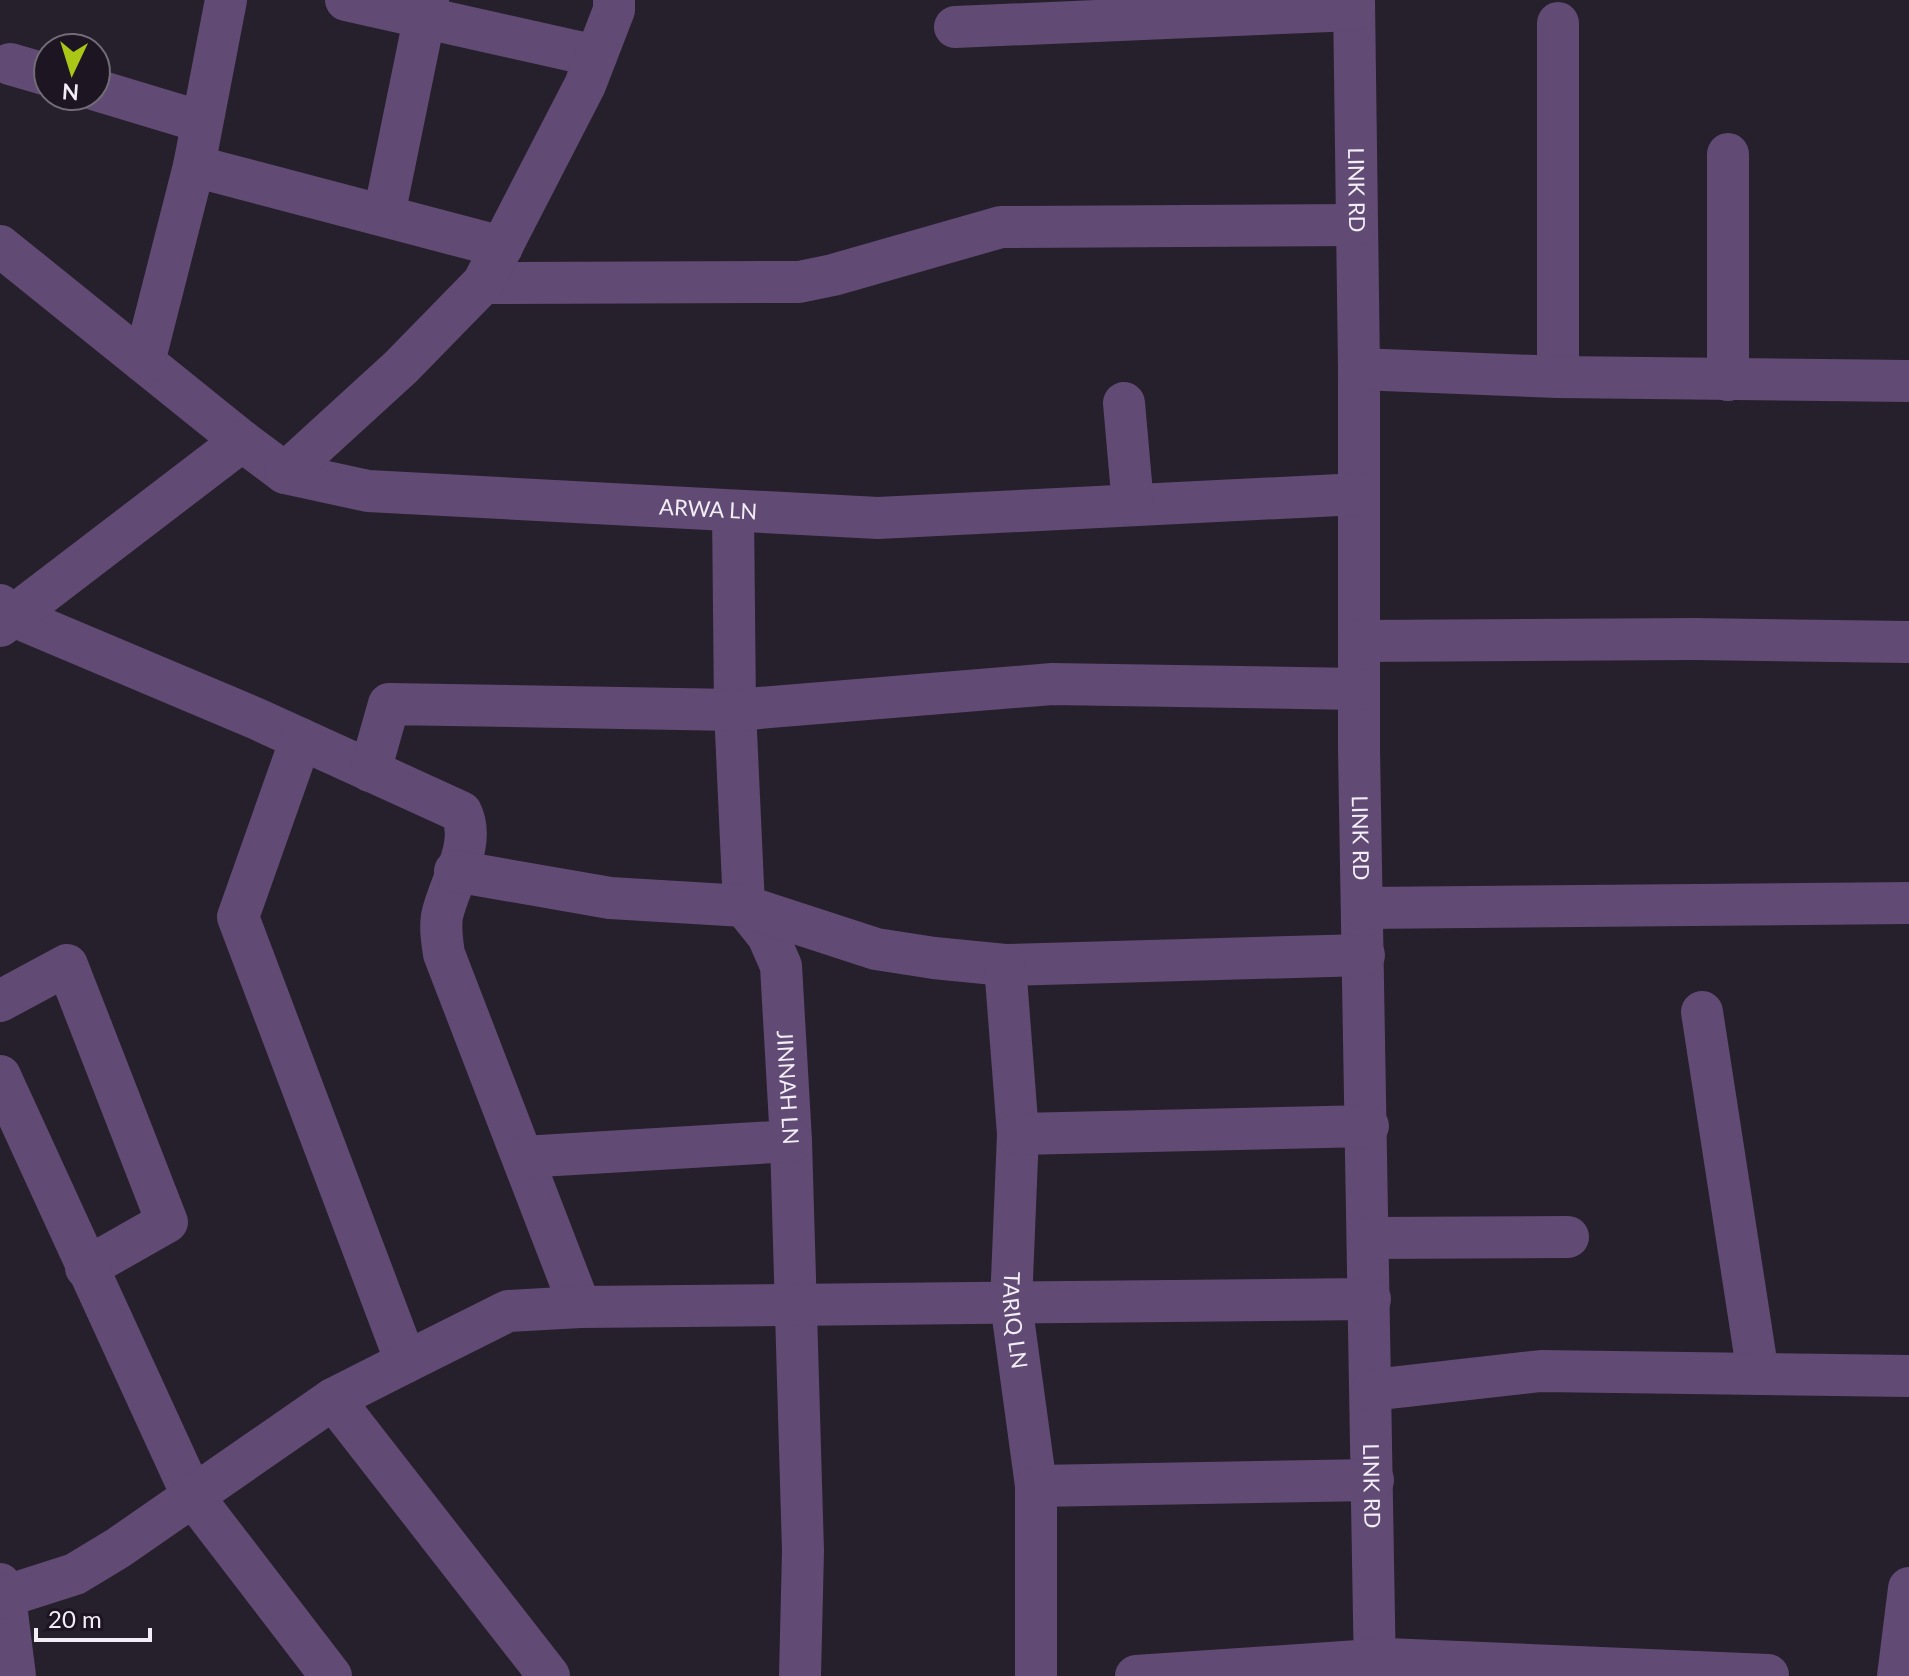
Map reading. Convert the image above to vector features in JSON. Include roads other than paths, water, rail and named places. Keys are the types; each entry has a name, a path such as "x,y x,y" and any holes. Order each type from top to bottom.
{"street":[{"path":"144,362 194,166 226,0"},
{"path":"346,0 427,8 596,56"},
{"path":"0,246 285,473 401,367 483,283 585,85 614,10 614,0"},
{"path":"955,27 1354,5"},
{"name":"LINK RD","path":"1354,5 1359,689 1375,1668"},
{"path":"384,215 427,8"},
{"path":"1558,23 1558,377"},
{"path":"112,95 202,122"},
{"path":"1728,154 1728,380"},
{"path":"194,166 502,247"},
{"path":"483,283 799,282 1001,227 1357,225"},
{"path":"1359,369 1558,377 1909,381"},
{"path":"1124,403 1133,505"},
{"path":"4,616 242,441"},
{"name":"ARWA LN","path":"285,473 368,491 878,518 1359,494"},
{"path":"733,511 735,710 744,906"},
{"path":"4,616 301,739 461,812 467,824 466,840 443,914 440,933 444,954 580,1307"},
{"path":"1360,641 1695,639 1909,642"},
{"path":"370,771 389,704 735,710 1052,684 1359,689"},
{"path":"301,739 238,917 406,1362"},
{"path":"455,871 610,898 744,906 876,949 1005,965 1364,955"},
{"path":"1363,908 1909,903"},
{"name":"JINNAH LN","path":"744,906 768,936 781,966 791,1141 803,1551 800,1676"},
{"path":"0,1001 67,965 167,1222 86,1268"},
{"name":"TARIQ LN","path":"1005,965 1018,1134 1011,1303 1036,1486 1036,1676"},
{"path":"1702,1012 1758,1374"},
{"path":"0,1076 192,1495 331,1676"},
{"path":"1018,1134 1368,1126"},
{"path":"523,1157 791,1141"},
{"path":"1369,1238 1568,1237"},
{"path":"15,1676 2,1593 75,1574 118,1548 333,1399 508,1311 795,1304 1370,1299"},
{"path":"1372,1390 1541,1371 1909,1376"},
{"path":"333,1399 549,1676"},
{"path":"1036,1486 1373,1480"},
{"path":"1898,1676 1909,1588"},
{"path":"1136,1676 1375,1668 1768,1675"}]}
